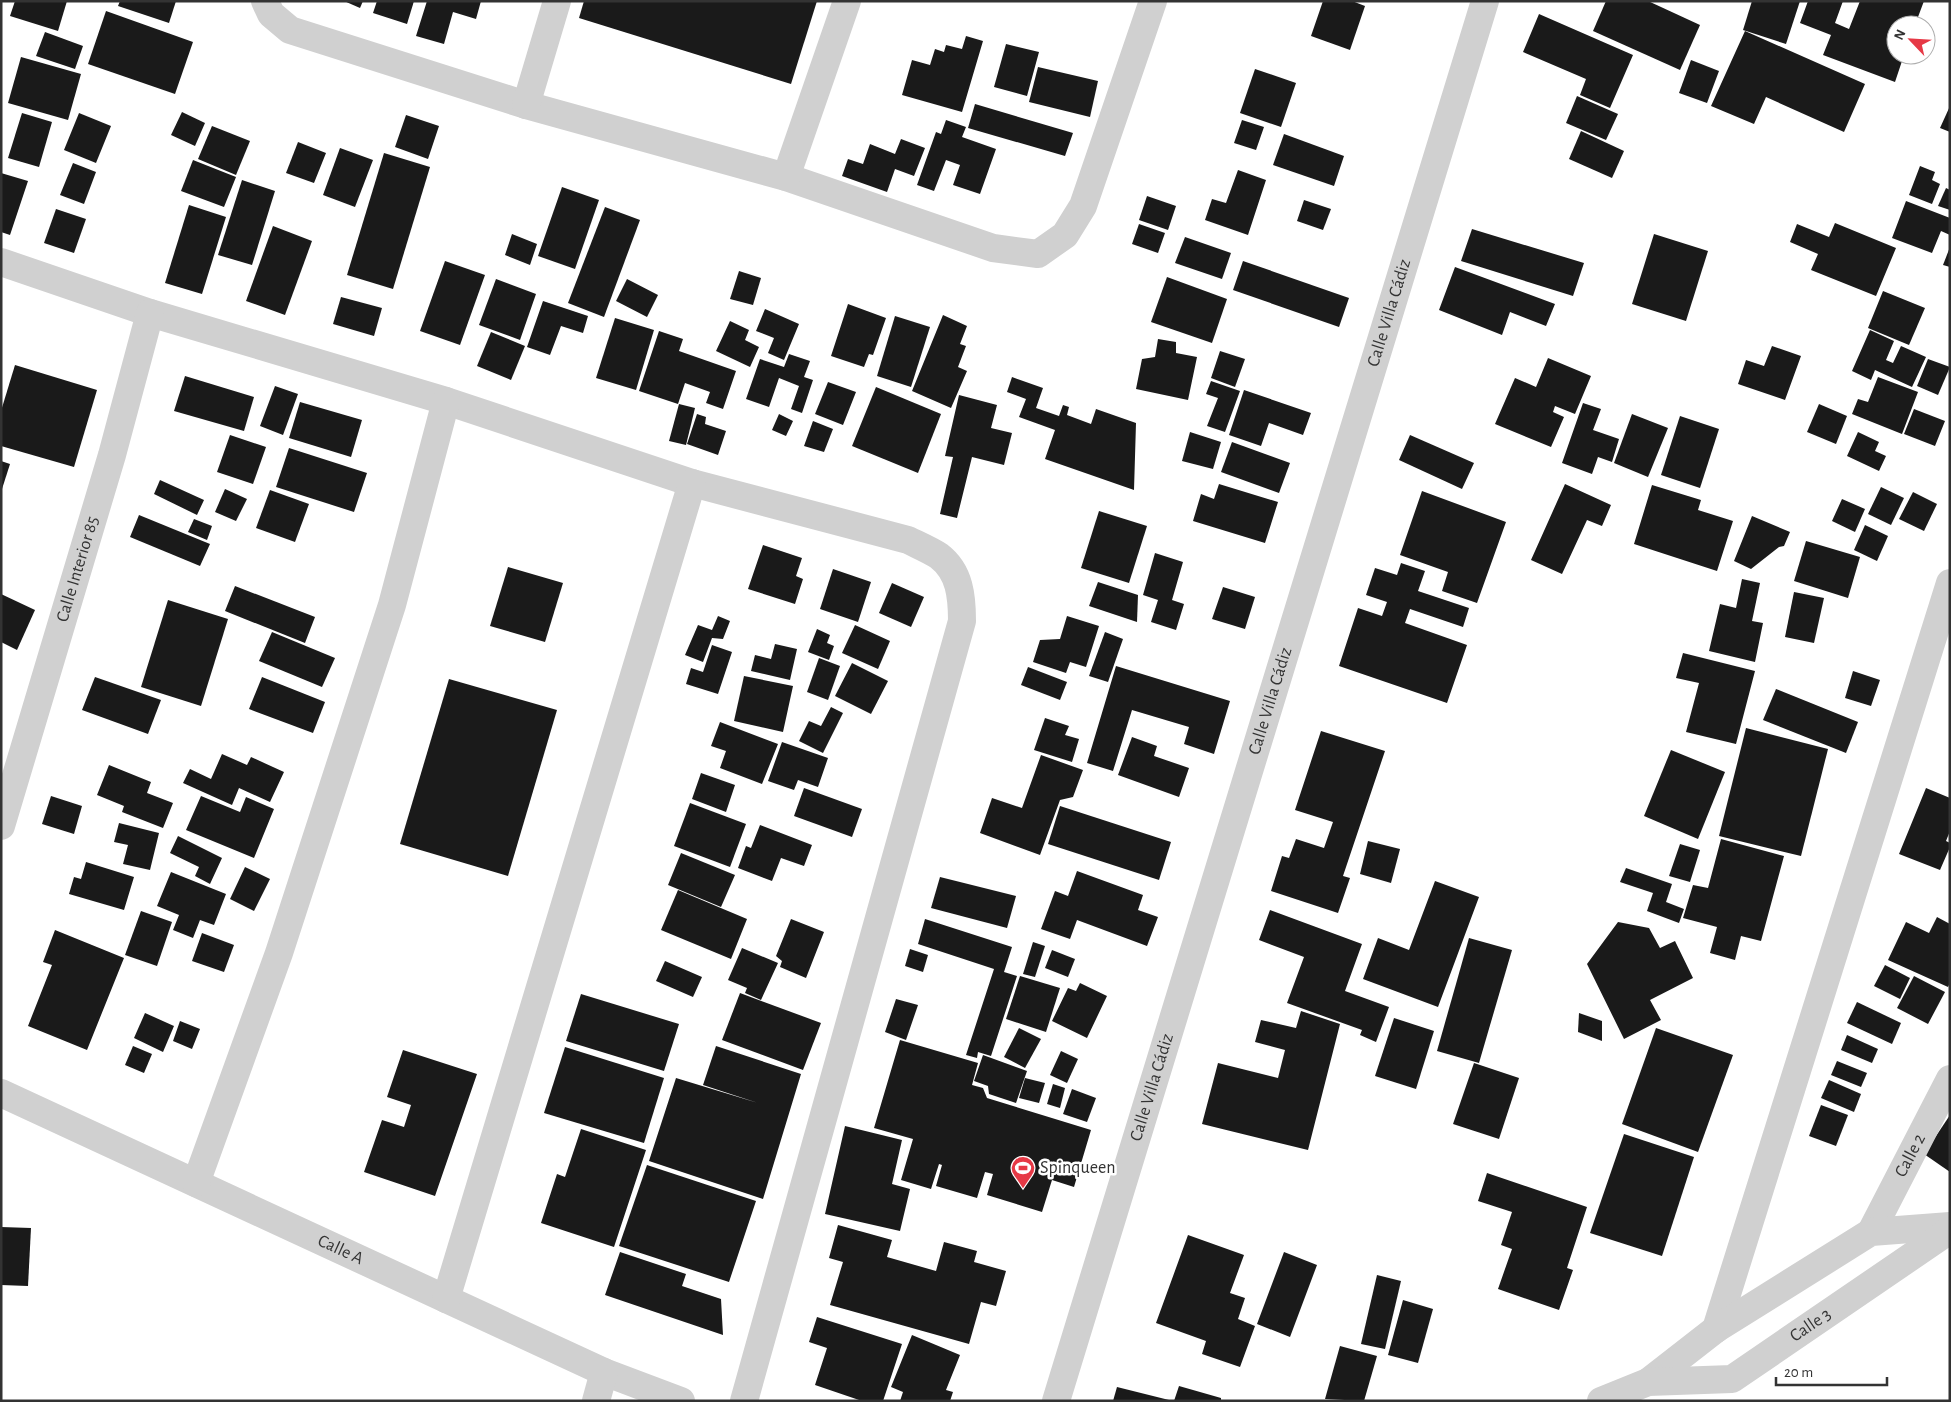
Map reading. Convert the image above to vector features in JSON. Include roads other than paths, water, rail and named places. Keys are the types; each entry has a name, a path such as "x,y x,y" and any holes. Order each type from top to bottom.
{"street":[{"path":"265,1 271,14 290,30 526,105 786,177 992,248 1038,254 1065,235 1083,206 1153,1"},
{"path":"526,105 557,1"},
{"path":"786,177 847,1"},
{"name":"Calle Villa Cádiz","path":"1056,1401 1485,1"},
{"path":"1,262 150,313 446,401 692,483 908,540 940,557 955,573 962,598 962,621 744,1401"},
{"name":"Calle Interior 85","path":"1,826 112,455 150,313"},
{"path":"196,1183 279,952 392,605 446,401"},
{"path":"446,1299 692,483"},
{"path":"1716,1329 1950,583"},
{"name":"Calle 2","path":"1871,1232 1950,1079"},
{"name":"Calle A","path":"1,1093 604,1372 681,1401"},
{"path":"1648,1382 1716,1329 1871,1232 1950,1226"},
{"name":"Calle 3","path":"1601,1401 1648,1382 1732,1380 1950,1230"},
{"path":"596,1401 604,1372"}],"place":[{"name":"Spinqueen","path":"1023,1189"}]}
